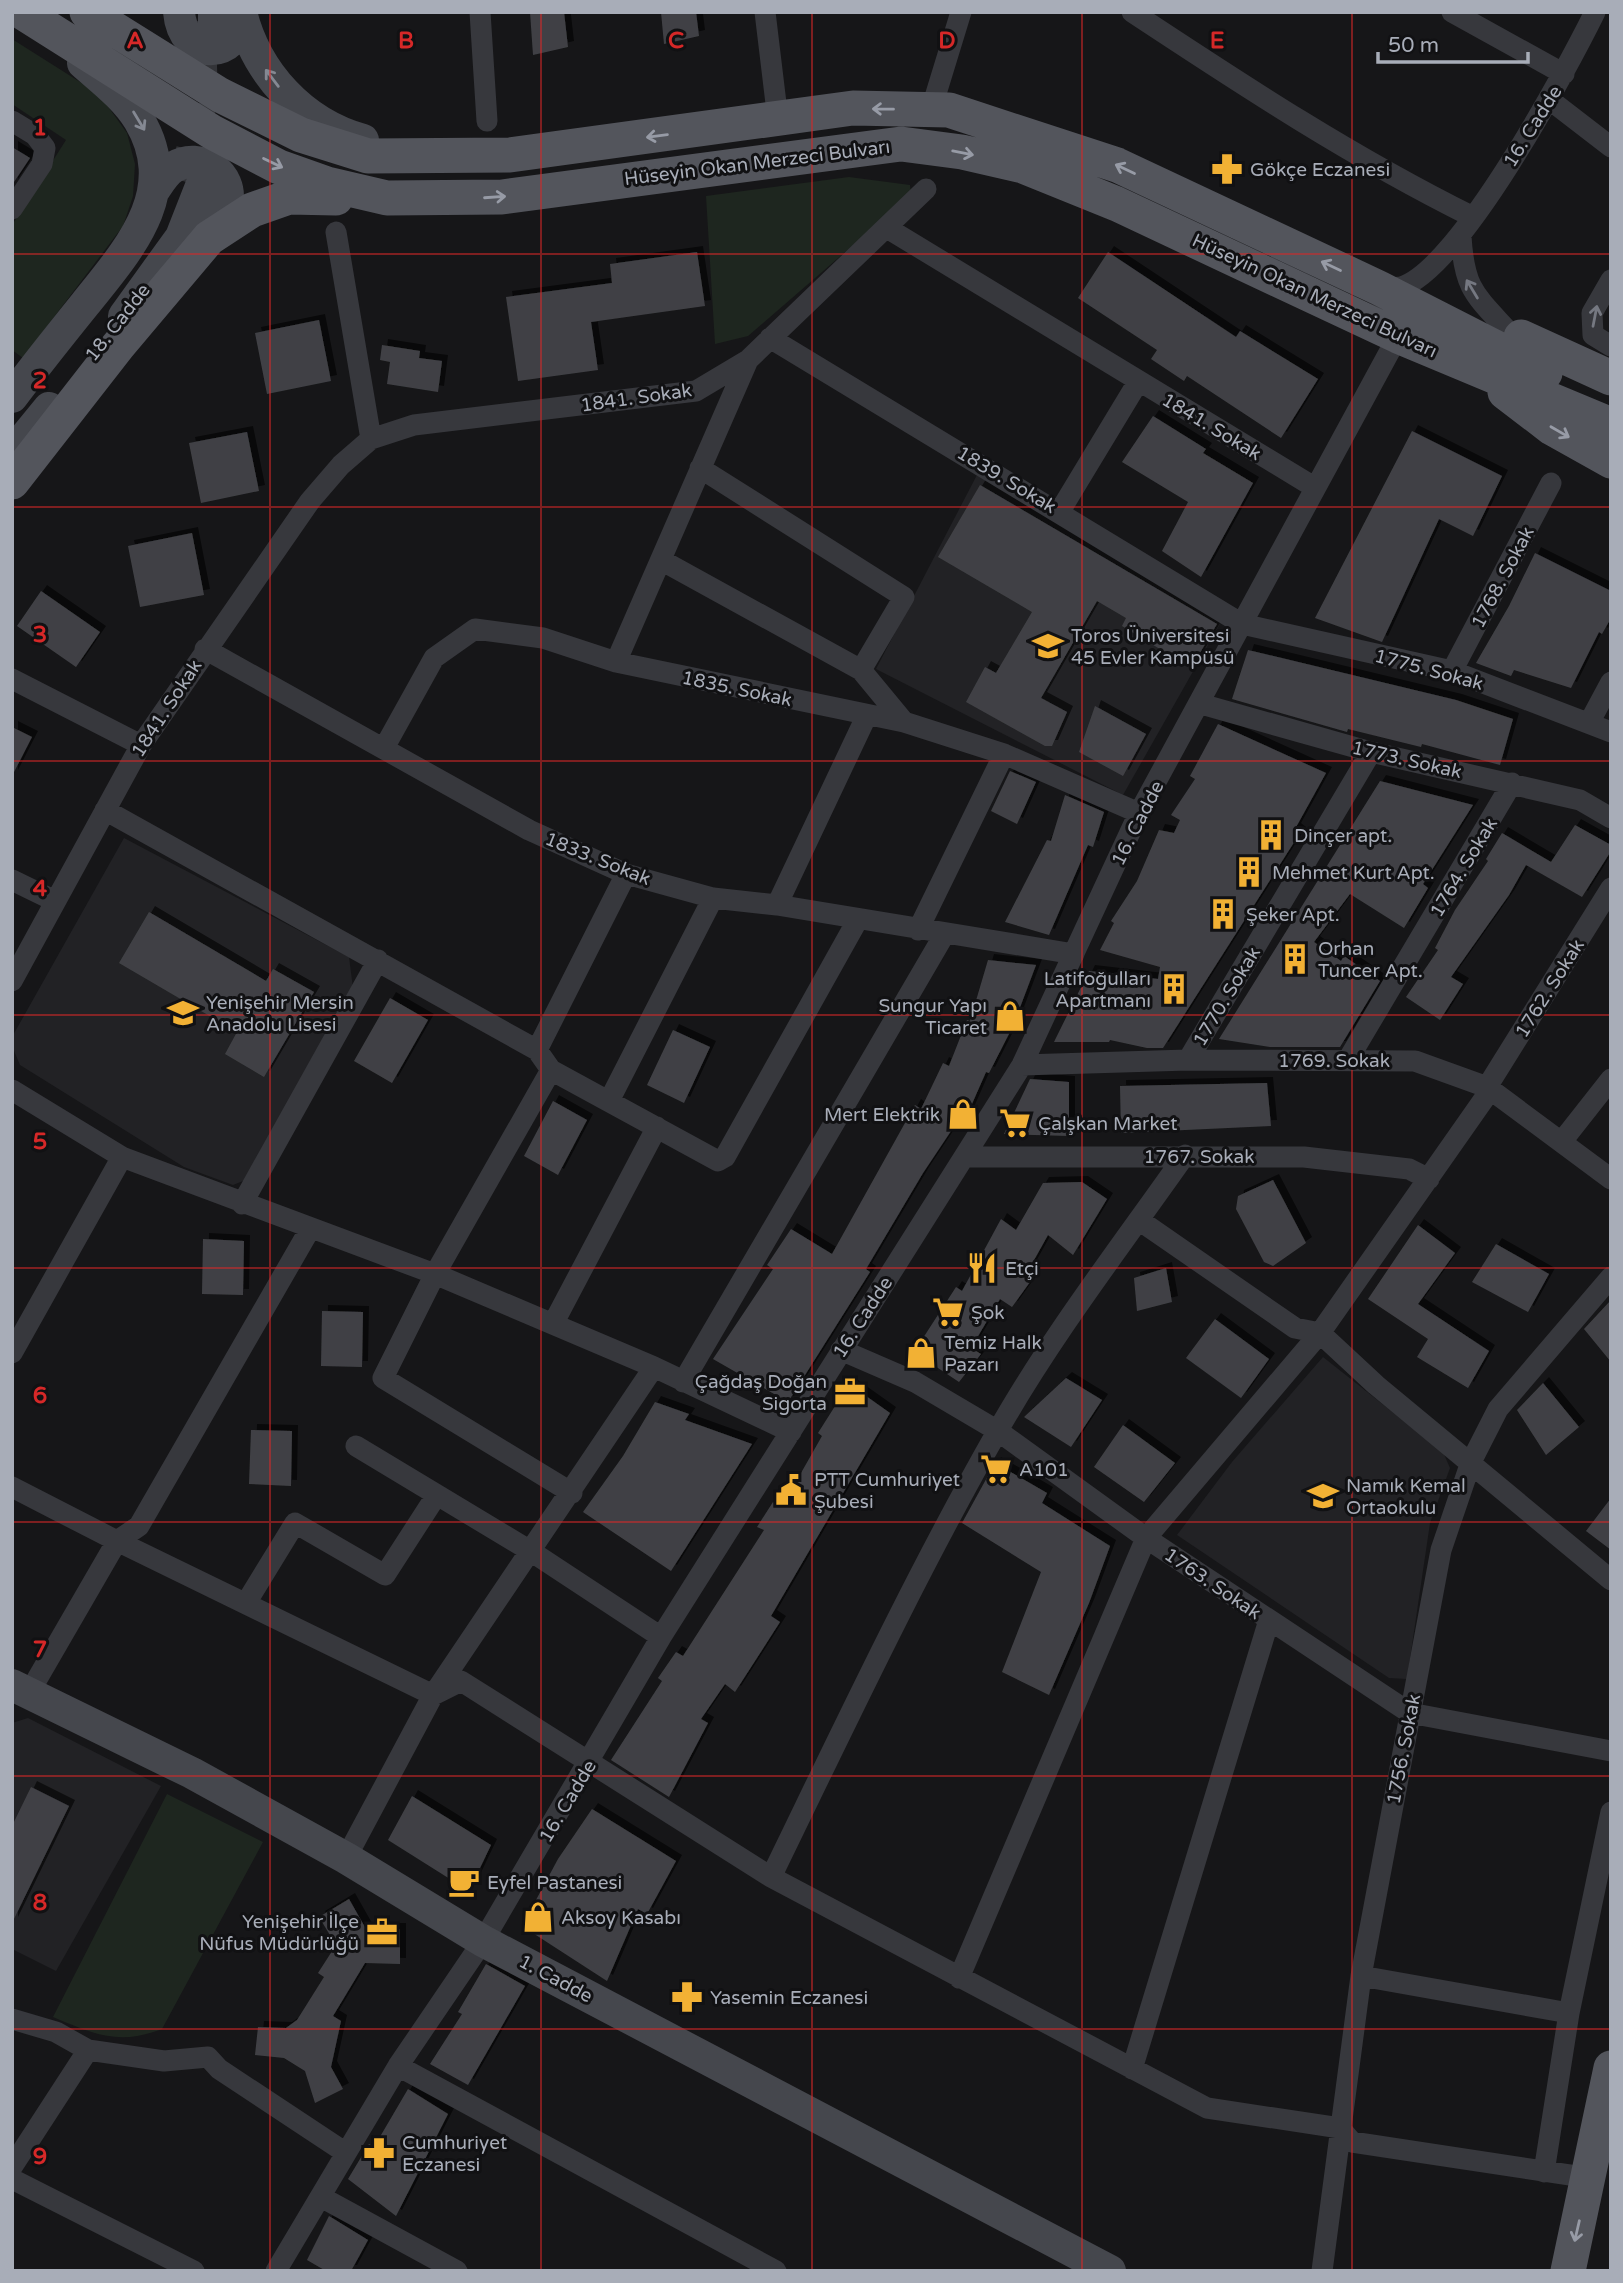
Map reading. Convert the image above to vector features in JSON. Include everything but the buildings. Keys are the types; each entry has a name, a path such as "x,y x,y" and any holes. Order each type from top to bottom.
{"main road":[{"name":"Hüseyin Okan Merzeci Bulvarı","path":"87,12 220,95 301,135 368,156 510,155 853,108 949,110 1116,165 1378,288 1611,406"},
{"name":"Hüseyin Okan Merzeci Bulvarı","path":"23,14 212,132 279,167 327,184 387,198 502,197 901,144 961,152 1023,166 1117,204 1398,336 1611,425"},
{"path":"12,482 110,356 209,238 253,210 289,197 387,198"},
{"path":"1378,288 1453,308 1611,378"},
{"path":"1466,363 1552,428 1611,460"},
{"path":"1568,2271 1590,2178 1611,2068"}],"street":[{"path":"480,12 487,121"},
{"path":"765,12 778,120"},
{"path":"931,110 961,12"},
{"path":"1132,12 1374,166 1473,217"},
{"path":"1452,12 1564,74"},
{"name":"16. Cadde","path":"1378,288 1402,287 1461,236 1550,100 1595,12"},
{"path":"212,16 259,59 272,78 308,114 353,138 439,157"},
{"path":"60,35 78,60 124,100 138,118 153,161 153,192"},
{"path":"1550,100 1611,148"},
{"path":"12,121 35,135 45,148 42,164 12,209"},
{"path":"18,379 136,237 153,192 167,172 182,163 199,162 215,169 226,184 228,202 209,238"},
{"name":"18. Cadde","path":"12,427 143,261 193,181 181,237 127,313 12,453"},
{"path":"887,228 926,189"},
{"name":"1841. Sokak","path":"12,981 141,745 310,501 341,466 371,439 414,425 696,391 748,360 887,228 1314,487"},
{"path":"336,232 371,439"},
{"path":"1461,236 1462,270 1472,292 1508,331"},
{"path":"1611,281 1592,313 1593,335 1611,346"},
{"name":"16. Cadde","path":"276,2271 398,2066 484,1941 591,1762 661,1637 1022,1065 1139,813 1201,704 1314,487 1398,336"},
{"name":"1839. Sokak","path":"770,338 1060,511 1242,624"},
{"path":"616,662 748,360"},
{"path":"1060,511 1138,382"},
{"path":"700,468 904,597 861,670"},
{"name":"1768. Sokak","path":"1452,671 1551,483"},
{"path":"661,559 861,670 904,722"},
{"name":"1775. Sokak","path":"1242,624 1452,671 1611,732"},
{"name":"1835. Sokak","path":"384,748 434,657 475,629 543,638 616,662 866,717 904,722 1004,754 1139,813"},
{"name":"1833. Sokak","path":"205,649 529,830 626,874 713,898 777,905 857,921 1074,954"},
{"path":"12,679 141,745"},
{"path":"1589,723 1611,682"},
{"name":"1773. Sokak","path":"1201,704 1371,752 1580,800 1611,818"},
{"path":"777,905 866,717"},
{"name":"1770. Sokak","path":"1188,1060 1371,752"},
{"path":"918,930 1004,754"},
{"name":"1764. Sokak","path":"1349,1058 1512,783"},
{"path":"105,810 537,1050 551,1070 610,1099 718,1160 725,1157 857,921"},
{"path":"537,1050 626,874"},
{"path":"12,880 55,901"},
{"name":"1762. Sokak","path":"959,1978 1146,1538 1320,1334 1489,1088 1611,888"},
{"path":"610,1099 713,898"},
{"path":"683,1382 944,935"},
{"path":"242,1204 378,960"},
{"name":"1769. Sokak","path":"1022,1065 1188,1060 1415,1060 1489,1088 1563,1140 1611,1179"},
{"path":"551,1070 435,1274 383,1378 572,1493"},
{"path":"1563,1140 1611,1079"},
{"path":"12,1090 122,1157 435,1274 654,1367 791,1432"},
{"path":"553,1324 657,1127"},
{"path":"771,1877 883,1647 998,1431 1058,1334 1185,1155"},
{"path":"12,1353 122,1157"},
{"name":"1767. Sokak","path":"966,1157 1304,1157 1409,1170 1429,1179"},
{"path":"1139,1220 1295,1328 1320,1334 1376,1385 1611,1580"},
{"path":"21,1689 117,1541 139,1526 310,1229"},
{"name":"1756. Sokak","path":"1322,2271 1361,1976 1441,1550 1471,1462 1498,1409 1611,1277"},
{"name":"1763. Sokak","path":"841,1350 915,1382 998,1431 1146,1538 1410,1713 1611,1751"},
{"path":"346,1858 433,1695 572,1493 654,1367"},
{"path":"356,1446 532,1552 661,1637"},
{"path":"12,1486 117,1541 433,1695"},
{"path":"246,1603 295,1523 385,1574 436,1496"},
{"path":"1132,2069 1269,1620"},
{"path":"433,1695 461,1681 771,1877 1207,2108 1340,2128 1352,2142 1590,2178"},
{"name":"1. Cadde","path":"21,1689 192,1773 346,1858 484,1941 1110,2269"},
{"path":"1544,2172 1569,2013 1611,1812"},
{"path":"1361,1976 1569,2013"},
{"path":"12,2019 56,2032 88,2050 164,2061 208,2057 219,2070 346,2153"},
{"path":"12,2167 88,2050"},
{"path":"398,2066 776,2271"},
{"path":"12,2179 194,2271"},
{"path":"321,2197 457,2271"}],"shaded area":[{"path":"12,39 99,94 127,133 135,164 133,196 123,226 23,358 12,350 12,225 66,140 12,104"},
{"path":"849,177 910,185 911,195 748,336 715,344 706,196"},
{"name":"Toros Üniversitesi 45 Evler Kampüsü","path":"978,473 1221,622 1123,795 876,669"},
{"name":"Yenişehir Mersin Anadolu Lisesi","path":"124,838 349,957 353,988 248,1179 233,1185 184,1167 20,1065 12,1046 12,1037"},
{"name":"Namık Kemal Ortaokulu","path":"1323,1357 1443,1452 1450,1468 1430,1523 1407,1679 1389,1678 1177,1535 1232,1462"},
{"path":"28,1718 161,1786 56,1971 12,1949 12,1723"},
{"path":"167,1794 263,1842 162,2029 132,2037 106,2036 53,2017"}],"tunnel":[{"path":"183,181 195,140 200,101 198,21"}],"place":[{"name":"Gökçe Eczanesi","path":"1227,169"},
{"name":"Toros Üniversitesi 45 Evler Kampüsü","path":"1048,646"},
{"name":"Dinçer apt.","path":"1271,835"},
{"name":"Mehmet Kurt Apt.","path":"1249,872"},
{"name":"Şeker Apt.","path":"1223,914"},
{"name":"Orhan Tuncer Apt.","path":"1295,959"},
{"name":"Latifoğulları Apartmanı","path":"1174,989"},
{"name":"Yenişehir Mersin Anadolu Lisesi","path":"183,1013"},
{"name":"Sungur Yapı Ticaret","path":"1010,1016"},
{"name":"Mert Elektrik","path":"963,1114"},
{"name":"Çalşkan Market","path":"1015,1123"},
{"name":"Etçi","path":"982,1268"},
{"name":"Şok","path":"948,1312"},
{"name":"Temiz Halk Pazarı","path":"921,1353"},
{"name":"Çağdaş Doğan Sigorta","path":"850,1392"},
{"name":"A101","path":"996,1469"},
{"name":"PTT Cumhuriyet Şubesi","path":"791,1490"},
{"name":"Namık Kemal Ortaokulu","path":"1323,1496"},
{"name":"Eyfel Pastanesi","path":"464,1882"},
{"name":"Aksoy Kasabı","path":"538,1917"},
{"name":"Yenişehir İlçe Nüfus Müdürlüğü","path":"382,1932"},
{"name":"Yasemin Eczanesi","path":"687,1997"},
{"name":"Cumhuriyet Eczanesi","path":"379,2153"}]}
